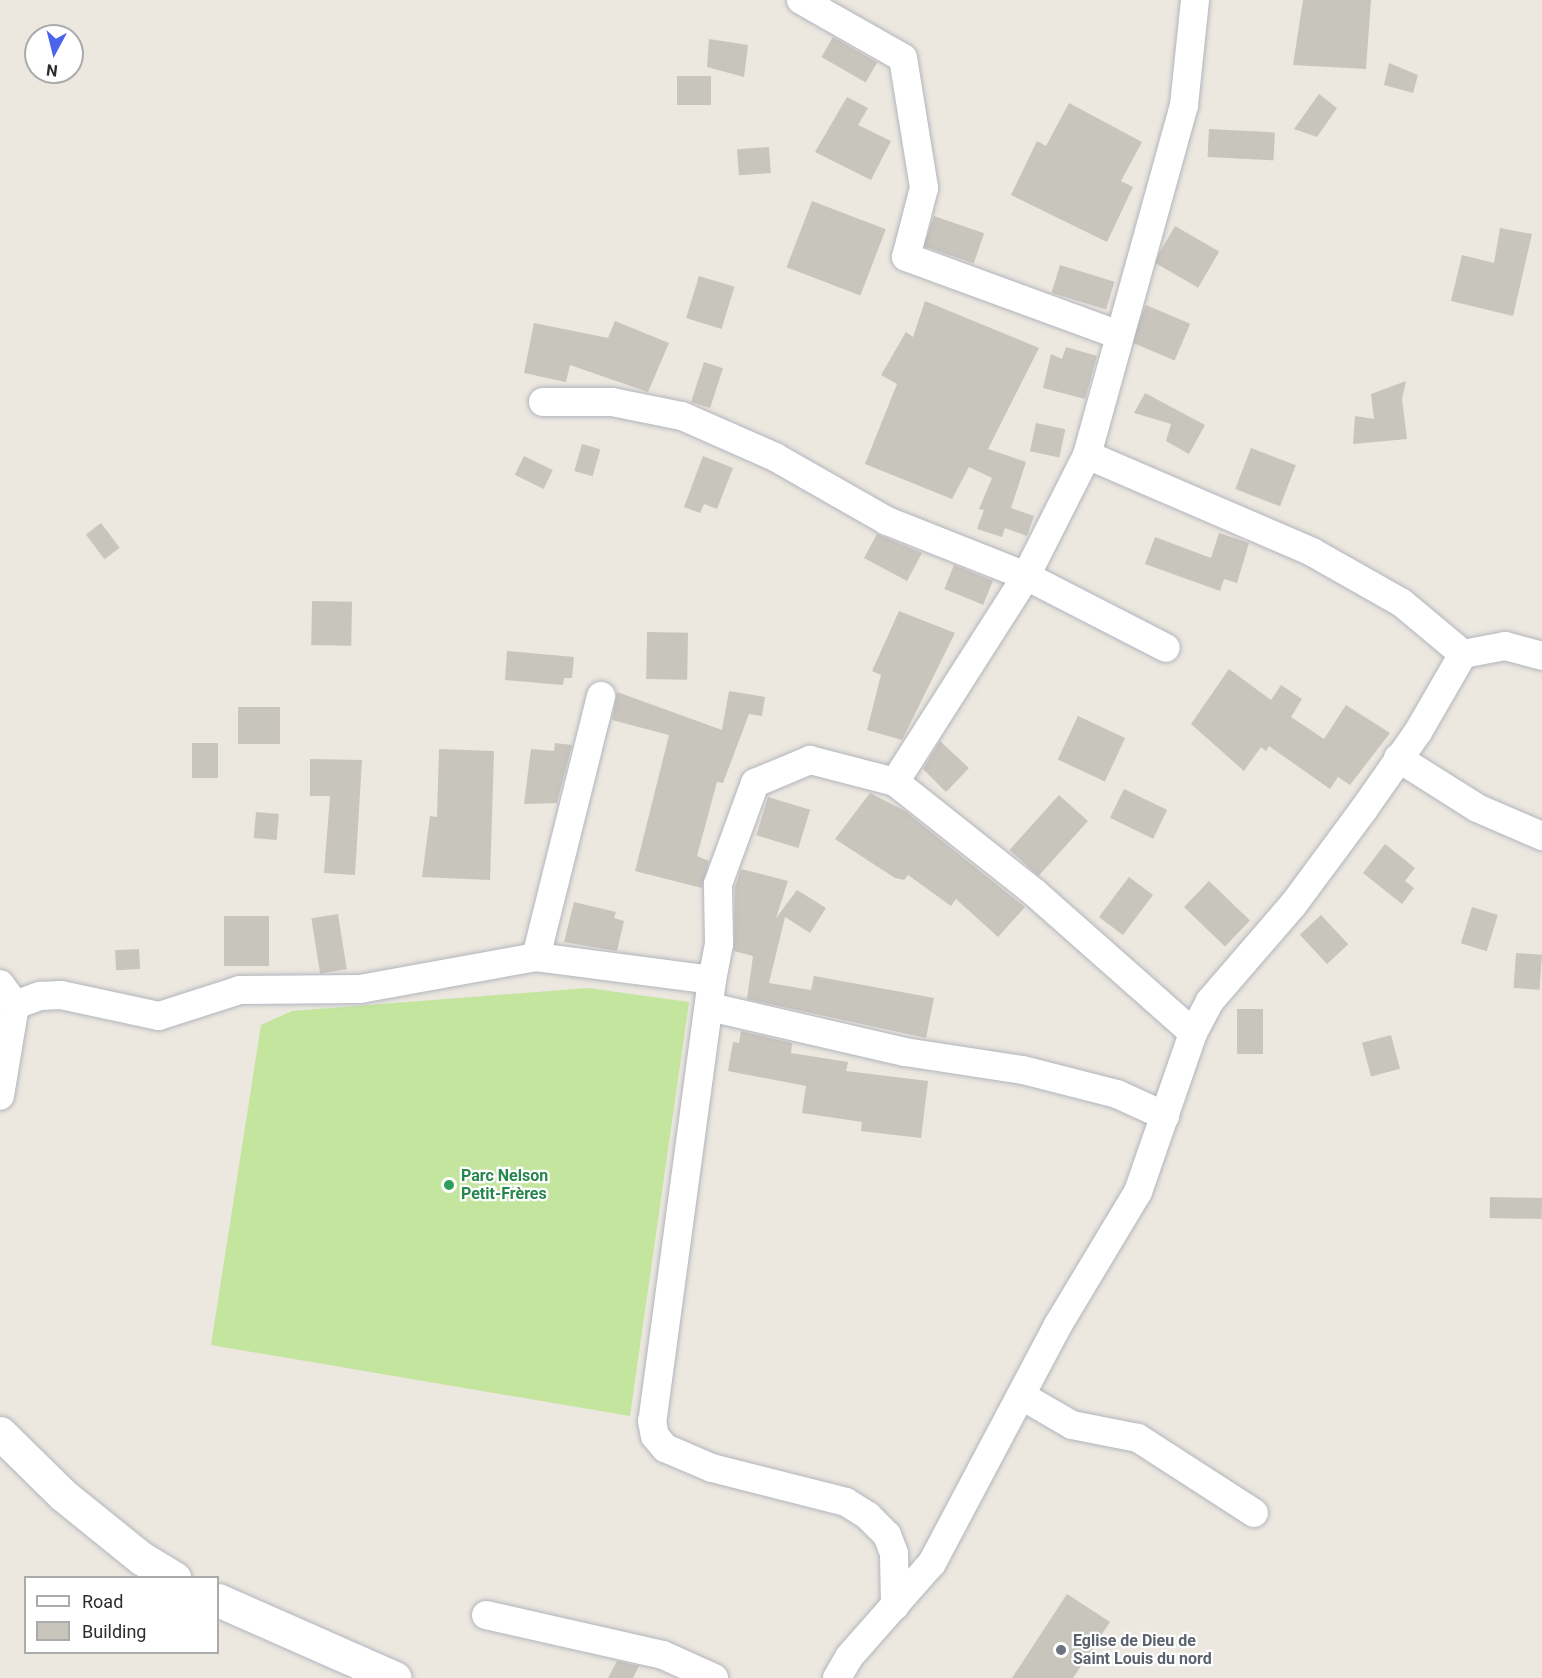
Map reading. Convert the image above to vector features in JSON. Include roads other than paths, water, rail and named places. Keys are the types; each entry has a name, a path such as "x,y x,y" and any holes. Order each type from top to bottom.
{"main road":[{"path":"0,1433 63,1495 141,1558 171,1576"},
{"path":"219,1600 395,1678"}],"street":[{"path":"801,0 903,58 924,188 906,257 1119,335"},
{"path":"895,782 1026,576 1087,455 1184,105 1195,0"},
{"path":"543,402 612,402 682,416 775,457 887,521 1026,576 1166,648"},
{"path":"1087,455 1312,552 1402,603 1463,654"},
{"path":"837,1678 849,1657 932,1563 1058,1325 1138,1192 1194,1033 1210,1001 1293,905 1418,732 1463,654 1505,646 1542,656"},
{"path":"536,957 601,696"},
{"path":"1398,758 1477,808 1542,836"},
{"path":"895,1606 894,1553 888,1535 868,1516 846,1502 712,1468 665,1448 655,1436 652,1421 719,944 718,884 755,783 810,760 895,782 1035,893 1194,1033"},
{"path":"0,1096 7,994 61,995 159,1016 240,990 360,988 536,957 711,994 905,1052 1023,1070 1117,1094 1165,1116"},
{"path":"1022,1396 1072,1425 1138,1438 1254,1513"},
{"path":"486,1615 663,1655 714,1678"}],"place":[{"name":"Parc Nelson Petit-Frères","path":"449,1185"},
{"name":"Eglise de Dieu de Saint Louis du nord","path":"1061,1650"}]}
